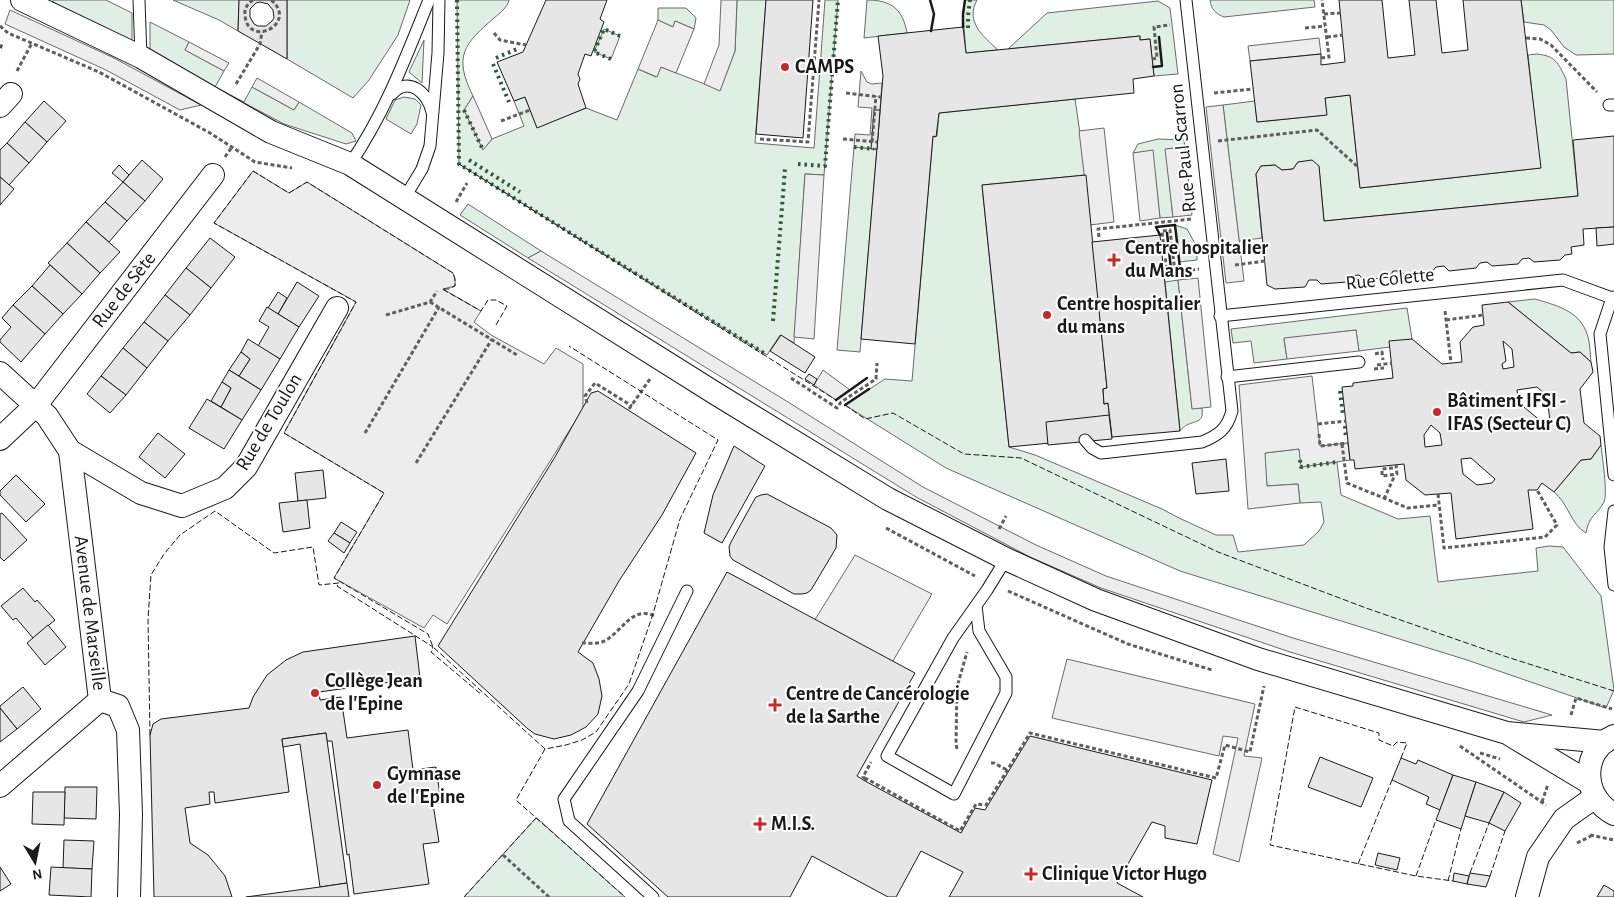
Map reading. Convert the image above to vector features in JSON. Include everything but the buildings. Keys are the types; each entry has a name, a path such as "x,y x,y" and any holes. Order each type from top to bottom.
{"street":[{"path":"22,0 45,5 141,57 271,132 350,164 718,395 880,494 1006,559 1096,600 1258,659 1507,733 1609,739"},
{"name":"Rue de Sète","path":"0,439 36,405 213,175"},
{"name":"Rue de Toulon","path":"70,451 141,493 182,506 225,488 246,467 336,308"},
{"name":"Avenue de Marseille","path":"0,373 47,416 70,451 100,700 118,706 128,730 129,897"},
{"path":"0,786 100,700"},
{"path":"1507,733 1592,790 1604,808 1614,814"},
{"path":"1592,790 1589,772 1593,757 1609,739"},
{"path":"1527,897 1538,856 1564,818 1592,790"}],"lane":[{"path":"139,0 141,57"},
{"path":"350,164 369,136 396,84 430,0"},
{"path":"405,197 426,160 430,146 438,51 439,0"},
{"name":"Rue Paul Scarron","path":"1086,440 1092,448 1101,453 1202,442 1213,438 1222,431 1232,411 1186,0"},
{"path":"386,103 394,92 403,86 412,87 422,92 430,104 433,116"},
{"name":"Rue Colette","path":"1220,316 1563,280 1613,298"},
{"path":"1613,298 1600,334 1614,475"},
{"path":"1227,377 1359,362"},
{"path":"1614,511 1610,547 1614,585"},
{"path":"976,606 979,631 1006,677 1006,693 954,794 887,756 953,638 1006,559"},
{"path":"653,897 568,821 564,799 638,691 687,591"}],"path":[{"path":"253,0 246,7 245,19 251,28 262,32 272,28 279,19 278,8 271,0"},
{"path":"760,139 808,142 819,0"},
{"path":"1321,58 1329,57 1322,0"},
{"path":"1324,14 1340,13"},
{"path":"1152,59 1157,58 1154,26 1188,23"},
{"path":"0,26 8,32 99,72 210,133 255,162 293,168"},
{"path":"1305,28 1325,26"},
{"path":"234,87 260,44 262,32"},
{"path":"494,33 500,40 526,45"},
{"path":"1326,37 1343,35"},
{"path":"1526,38 1545,41 1558,50 1612,105"},
{"path":"5,100 32,43"},
{"path":"1196,96 1253,89"},
{"path":"846,93 881,97"},
{"path":"843,139 875,142 876,96"},
{"path":"501,121 530,110"},
{"path":"1201,143 1317,130 1358,167"},
{"path":"451,209 468,183"},
{"path":"1099,237 1098,229 1210,217"},
{"path":"1132,218 1133,225"},
{"path":"1170,230 1175,272 1167,273 1165,267 1162,231 1170,230"},
{"path":"386,315 430,302 437,291"},
{"path":"430,302 517,355"},
{"path":"365,433 439,307"},
{"path":"1446,320 1483,315"},
{"path":"1447,328 1451,363"},
{"path":"416,464 492,339"},
{"path":"1383,360 1382,352 1375,353 1377,365 1392,363"},
{"path":"791,378 837,408 841,402 876,378 877,363"},
{"path":"629,409 650,378"},
{"path":"587,402 585,396 596,383 632,406"},
{"path":"1318,424 1346,421"},
{"path":"1319,434 1320,446 1348,443"},
{"path":"1342,444 1347,483 1408,508 1439,505"},
{"path":"1394,466 1397,474 1382,476 1382,469 1394,466"},
{"path":"1384,499 1394,477"},
{"path":"1438,494 1444,548 1544,537 1557,526 1537,490"},
{"path":"582,643 602,642 629,619 644,613 653,614 671,624"},
{"path":"953,638 963,644 968,650 957,687 956,744 958,751 972,760"},
{"path":"865,780 960,831 976,804 986,805 1030,733 1216,778 1225,745 1250,752 1264,686"},
{"path":"1573,707 1576,698 1612,709"},
{"path":"1460,746 1548,806"},
{"path":"1591,836 1614,840"},
{"path":"503,855 549,897"}],"green space":[{"path":"53,0 106,0 132,13 132,44 53,2"},
{"path":"173,0 239,0 238,31 219,20"},
{"path":"287,0 410,0 398,35 369,80 353,98 287,59"},
{"path":"457,0 509,0 503,10 475,36 465,52 463,61 467,82 473,96 464,110 483,149 492,139 524,126 514,101 525,97 537,127 586,108 617,120 638,69 656,77 661,67 720,90 735,51 737,0 766,0 755,143 814,148 825,0 838,0 824,175 805,174 794,343 780,335 767,355 459,164"},
{"path":"867,0 889,4 899,12 907,33 864,38"},
{"path":"965,0 977,0 973,15 974,22 982,34 998,50 966,53 963,14"},
{"path":"1210,0 1314,0 1315,7 1224,17 1214,11"},
{"path":"1521,0 1614,0 1614,54 1576,55 1564,47 1551,30 1544,25 1524,22"},
{"path":"1158,1 1170,8 1178,74 1154,76 1150,39 1140,40 1140,36 1008,49 1047,13"},
{"path":"658,8 686,8 696,18 694,29 675,21 673,27 658,20"},
{"path":"150,22 189,42 185,50 224,71 215,87 244,102 252,87 294,110 299,102 352,133 356,141 346,144 284,124 150,53"},
{"path":"424,40 422,83 409,72"},
{"path":"1528,55 1548,56 1556,61 1566,79 1578,196 1324,221 1319,167 1312,161 1298,162 1293,169 1282,170 1275,165 1261,166 1256,174 1262,238 1239,241 1223,105 1255,101 1257,122 1326,115 1325,98 1350,95 1360,188 1540,168"},
{"path":"404,97 415,99 421,105 417,124 411,134 386,119 395,100"},
{"path":"1075,99 1086,175 982,185 1009,447 1035,455 1162,509 1216,535 1233,535 1238,552 1304,545 1319,531 1324,522 1321,502 1300,503 1298,484 1267,486 1264,453 1299,449 1302,466 1337,462 1341,495 1398,519 1430,516 1438,582 1538,571 1536,548 1549,546 1563,547 1601,596 1614,690 1606,708 1467,660 1180,571 946,468 845,405 885,379 912,381 933,136 937,136 939,113"},
{"path":"1158,139 1184,140 1185,147 1166,149 1173,217 1160,218 1152,151 1133,153 1138,144"},
{"path":"854,147 877,149 860,352 837,350"},
{"path":"468,204 541,251 528,258 460,215"},
{"path":"1175,225 1187,229 1197,247 1197,260 1179,262"},
{"path":"1178,280 1192,408 1202,408 1201,419 1186,425 1180,431 1165,282"},
{"path":"1535,299 1565,309 1577,318 1587,335 1591,362 1580,352 1571,353 1508,302"},
{"path":"1407,308 1412,339 1390,347 1359,351 1356,330 1284,339 1287,359 1254,363 1251,341 1233,343 1231,329"},
{"path":"1601,445 1605,497 1604,502 1589,522 1586,533 1577,525 1563,502 1554,492 1581,460 1591,459"},
{"path":"536,818 538,819 625,897 464,897"}],"shaded area":[{"path":"721,0 737,0 735,51 720,91 704,84 719,45"},
{"path":"10,10 114,58 201,105 180,110 106,70 5,24"},
{"path":"658,20 673,27 675,21 694,29 676,73 661,67 657,77 638,69"},
{"path":"604,29 620,36 611,59 594,52"},
{"path":"1319,38 1321,54 1250,61 1248,46"},
{"path":"189,42 229,63 224,71 185,50"},
{"path":"861,71 867,82 872,84 882,83 877,149 854,147 855,134 870,135 872,108 858,107"},
{"path":"257,78 299,102 294,110 252,87"},
{"path":"473,96 492,139 483,150 464,110"},
{"path":"1223,105 1244,281 1226,283 1206,107"},
{"path":"1104,128 1114,222 1090,225 1079,131"},
{"path":"1185,147 1192,215 1173,217 1165,149"},
{"path":"1153,150 1160,218 1140,221 1133,153"},
{"path":"253,171 289,193 307,182 453,273 455,286 443,289 481,311 474,322 491,335 544,364 556,348 583,364 583,409 447,624 433,615 424,628 334,578 384,493 284,433 356,302 214,223"},
{"path":"805,174 824,175 814,339 794,337"},
{"path":"541,251 923,487 1036,545 1106,576 1293,638 1552,715 1524,722 1290,652 1101,588 1030,557 916,497 528,258"},
{"path":"1198,278 1211,407 1192,409 1178,280"},
{"path":"1356,330 1359,351 1287,359 1284,338"},
{"path":"823,370 850,390 836,400 814,385"},
{"path":"1312,376 1320,446 1348,443 1350,460 1301,467 1299,449 1265,453 1267,486 1298,484 1300,503 1248,509 1239,385"},
{"path":"855,555 932,594 855,726 777,681"},
{"path":"1067,659 1255,704 1244,756 1262,758 1239,862 1213,854 1238,738 1223,736 1219,756 1052,718"}],"hedge":[{"path":"457,0 459,164 767,355"},
{"path":"798,164 825,166 838,0"},
{"path":"968,28 970,0"},
{"path":"611,59 594,52 604,29 620,36"},
{"path":"496,58 517,49"},
{"path":"493,64 509,102"},
{"path":"464,110 483,150"},
{"path":"854,147 874,149"},
{"path":"469,160 520,192"},
{"path":"773,321 785,169"},
{"path":"1340,391 1343,415"},
{"path":"1345,426 1346,439"},
{"path":"1300,460 1301,467 1337,462"}],"fence":[{"path":"459,164 836,400"},
{"path":"496,325 507,306 496,300 488,300 481,311 442,289 449,289 455,286 453,273 307,182 289,193 253,171 214,223 356,302 284,433 384,493 334,578 428,634 433,647 545,749 582,740 596,732 629,684 653,614 680,519 718,440 569,346"},
{"path":"845,405 865,419 893,413 964,454 1021,458 1218,552 1366,608 1507,657 1614,691"},
{"path":"150,735 148,619 151,575 164,554 180,535 215,511 274,553 313,547 319,585 339,583 337,586 433,647 431,652 482,695"},
{"path":"1401,758 1407,743 1397,742 1393,746 1379,740 1379,733 1295,707 1270,845 1416,876 1453,881"},
{"path":"545,749 516,800 625,897"},
{"path":"1358,864 1392,780"},
{"path":"464,897 536,818"},
{"path":"1416,876 1436,820"},
{"path":"1470,873 1489,823"},
{"path":"1448,881 1461,829"},
{"path":"1490,876 1505,831"}],"wall":[{"path":"930,0 934,14 931,31"},
{"path":"963,27 965,0"},
{"path":"1153,67 1162,66 1159,37"},
{"path":"1160,235 1156,227 1175,225 1180,268"},
{"path":"1167,233 1171,269"},
{"path":"836,400 867,378"},
{"path":"845,405 869,389"}],"place":[{"name":"CAMPS","path":"785,67"},
{"name":"Centre hospitalier du Mans","path":"1114,260"},
{"name":"Centre hospitalier du mans","path":"1047,315"},
{"name":"Bâtiment IFSI - IFAS (Secteur C)","path":"1437,412"},
{"name":"Collège Jean de l'Epine","path":"315,693"},
{"name":"Centre de Cancérologie de la Sarthe","path":"775,705"},
{"name":"Gymnase de l'Epine","path":"377,785"},
{"name":"M.I.S.","path":"760,824"},
{"name":"Clinique Victor Hugo","path":"1031,874"}]}
